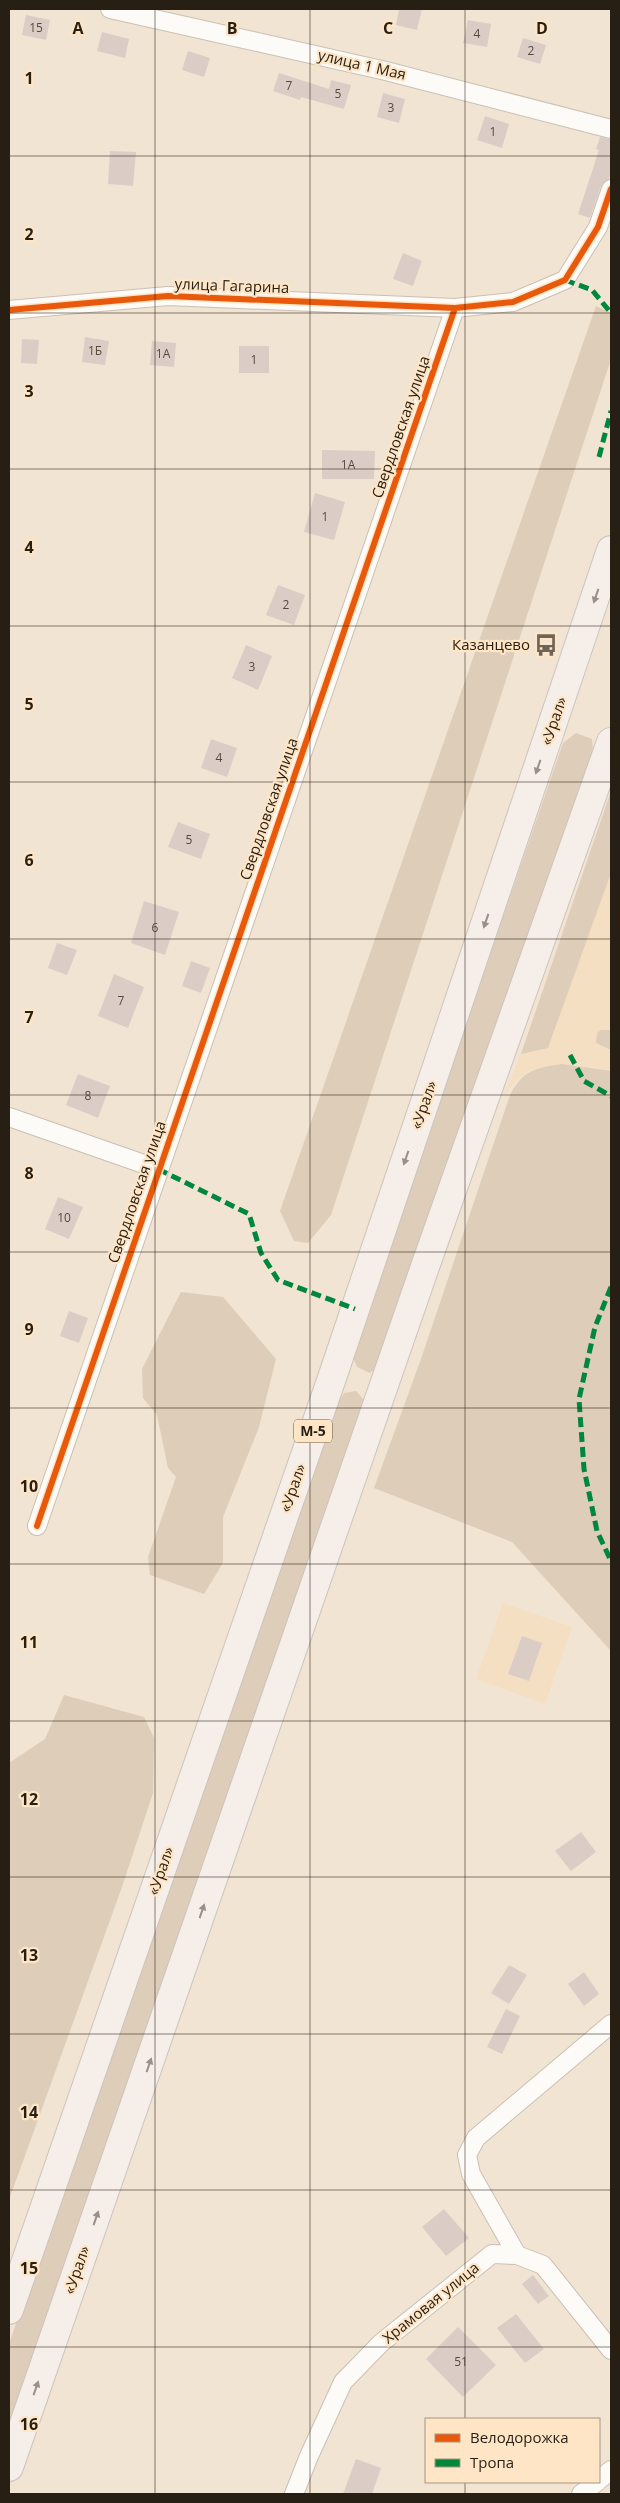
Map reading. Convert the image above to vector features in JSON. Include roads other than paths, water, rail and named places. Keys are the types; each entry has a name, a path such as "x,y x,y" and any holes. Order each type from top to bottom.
{"main road":[{"name":"«Урал»","path":"9,2310 334,1372 611,550"},
{"name":"«Урал»","path":"9,2467 427,1261 611,742"}],"street":[{"name":"улица 1 Мая","path":"110,9 386,70 611,129"},
{"path":"455,308 513,302 565,280 598,227 611,189"},
{"name":"улица Гагарина","path":"9,310 168,296 455,308"},
{"name":"Свердловская улица","path":"37,1526 455,308"},
{"path":"9,1117 158,1169"},
{"path":"518,2255 471,2174 467,2155 476,2138 611,2024"},
{"name":"Храмовая улица","path":"294,2494 343,2382 381,2343 492,2254 518,2255 543,2265 611,2350"},
{"path":"600,2479 611,2470"},
{"path":"581,2494 595,2483"}],"place":[{"name":"Казанцево","path":"546,645"}]}
